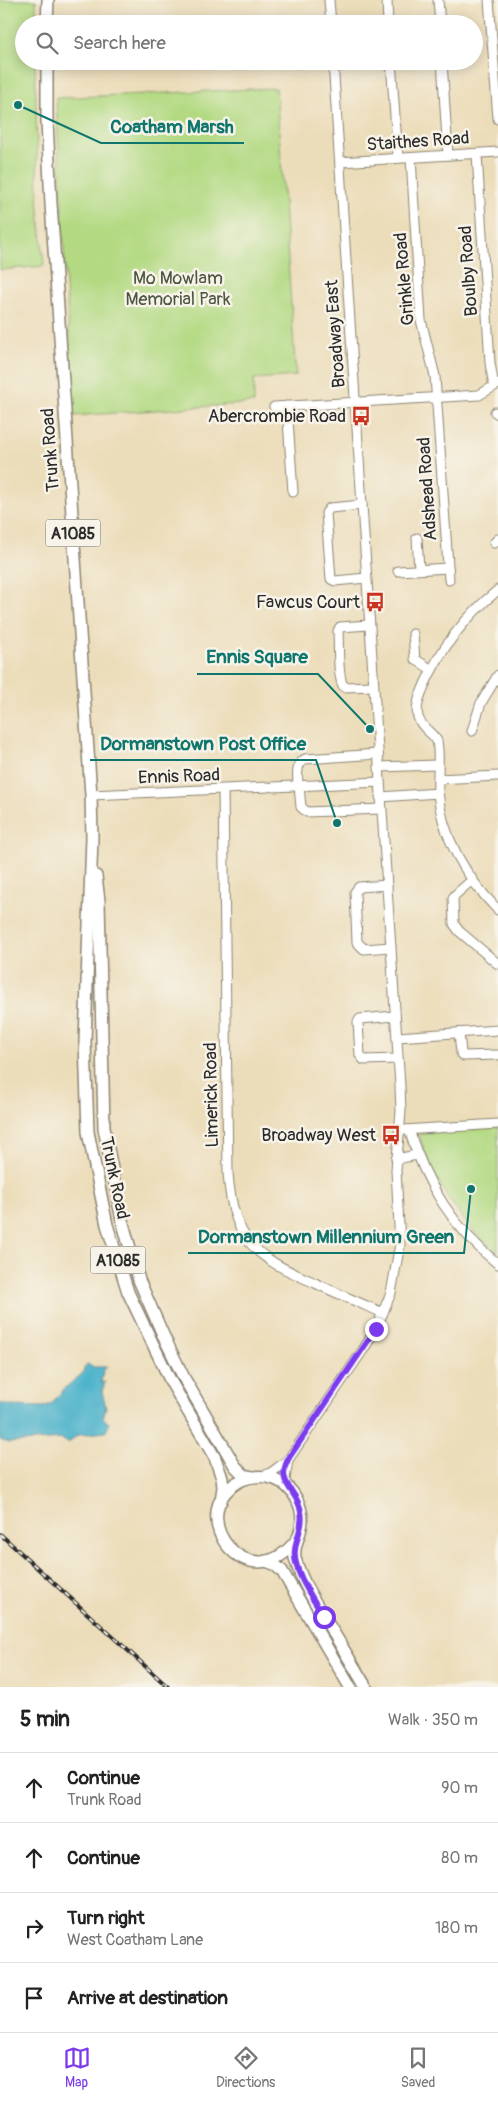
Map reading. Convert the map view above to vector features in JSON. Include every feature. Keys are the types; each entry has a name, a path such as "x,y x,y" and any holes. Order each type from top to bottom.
{"main road":[{"path":"47,15 48,0"},
{"name":"Trunk Road","path":"47,70 47,121 51,204 91,796 92,837 85,1042 88,1132 107,1225 128,1292 170,1382 215,1458 222,1478 221,1501"},
{"name":"Trunk Road","path":"92,837 99,901 104,1128 122,1220 139,1280 184,1378 235,1466 244,1475 258,1477"},
{"path":"221,1501 234,1485 258,1477"},
{"name":"A1085","path":"258,1477 271,1478 286,1486"},
{"path":"286,1486 293,1493 301,1511 302,1520 294,1551 301,1578 366,1687"},
{"name":"A1085","path":"221,1501 217,1512 217,1524 224,1543 242,1558 274,1564 282,1571 350,1687"},
{"path":"266,1562 279,1557 290,1549 298,1538"}],"street":[{"path":"329,0 330,15"},
{"path":"387,0 388,15"},
{"path":"438,0 439,15"},
{"path":"489,0 498,119"},
{"name":"Broadway East","path":"334,70 378,754"},
{"path":"392,70 398,158"},
{"path":"443,70 448,155"},
{"name":"Staithes Road","path":"340,162 498,152"},
{"name":"Boulby Road","path":"477,154 490,363 496,385"},
{"name":"Grinkle Road","path":"411,158 421,320 435,376 437,397"},
{"path":"274,407 482,394 496,385"},
{"name":"Adshead Road","path":"437,397 449,580"},
{"path":"287,406 293,492"},
{"path":"362,505 330,508 326,513 331,579 335,581 366,578"},
{"path":"417,538 419,570"},
{"path":"398,571 448,568"},
{"path":"498,590 466,618 450,639 423,689 417,710 421,723 437,741 438,793 442,815 452,843 460,862 472,880 498,910"},
{"path":"370,625 342,626 338,629 341,683 344,687 373,686"},
{"path":"414,634 416,659 432,670"},
{"path":"472,730 483,712 487,692 498,675"},
{"path":"381,809 307,812 300,807 299,763 305,759 378,754 401,1111 404,1130 436,1194 451,1217 472,1242 498,1264"},
{"path":"378,768 437,765"},
{"path":"438,779 498,776"},
{"name":"Ennis Road","path":"91,796 380,782"},
{"name":"Limerick Road","path":"223,790 228,1173 233,1209 244,1234 267,1260 295,1275 383,1313"},
{"path":"380,796 438,793"},
{"path":"472,880 455,894 453,898 454,924 459,931 498,964"},
{"path":"387,885 359,887 355,892 357,942 364,949 391,947"},
{"path":"395,1016 360,1020 358,1022 360,1055 364,1060 398,1059"},
{"path":"397,1037 498,1030"},
{"path":"459,1033 461,1053 464,1056 498,1055"},
{"path":"404,1130 498,1124"},
{"path":"258,1477 272,1472 288,1460 363,1350 383,1313 393,1284 400,1244 396,1159 404,1130"},
{"path":"396,1159 417,1155"},
{"path":"286,1486 285,1479 288,1460"}],"green space":[{"path":"0,0 36,0 36,15 15,15 15,70 35,70 38,198 44,266 0,270"},
{"name":"Mo Mowlam Memorial Park","path":"276,88 296,376 254,379 254,403 73,416 56,98"},
{"path":"498,1127 498,1253 471,1228 449,1199 431,1167 419,1133"}],"water":[{"path":"87,1364 94,1367 107,1367 103,1371 101,1383 105,1382 102,1392 106,1407 103,1418 109,1423 106,1432 78,1435 70,1442 62,1439 9,1443 0,1440 0,1403 12,1406 43,1407 51,1404 65,1388 83,1373"}],"railway":[{"path":"0,1534 168,1687"}],"place":[{"name":"Coatham Marsh","path":"18,105"},
{"name":"Abercrombie Road","path":"361,416"},
{"name":"Fawcus Court","path":"375,602"},
{"name":"Ennis Square","path":"370,729"},
{"name":"Dormanstown Post Office","path":"337,823"},
{"name":"Broadway West","path":"391,1135"},
{"name":"Dormanstown Millennium Green","path":"471,1189"}],"route":[{"path":"324,1617 301,1578 295,1556 294,1551 301,1530 302,1520 298,1502 286,1486 286,1467 290,1456 376,1329"}]}
